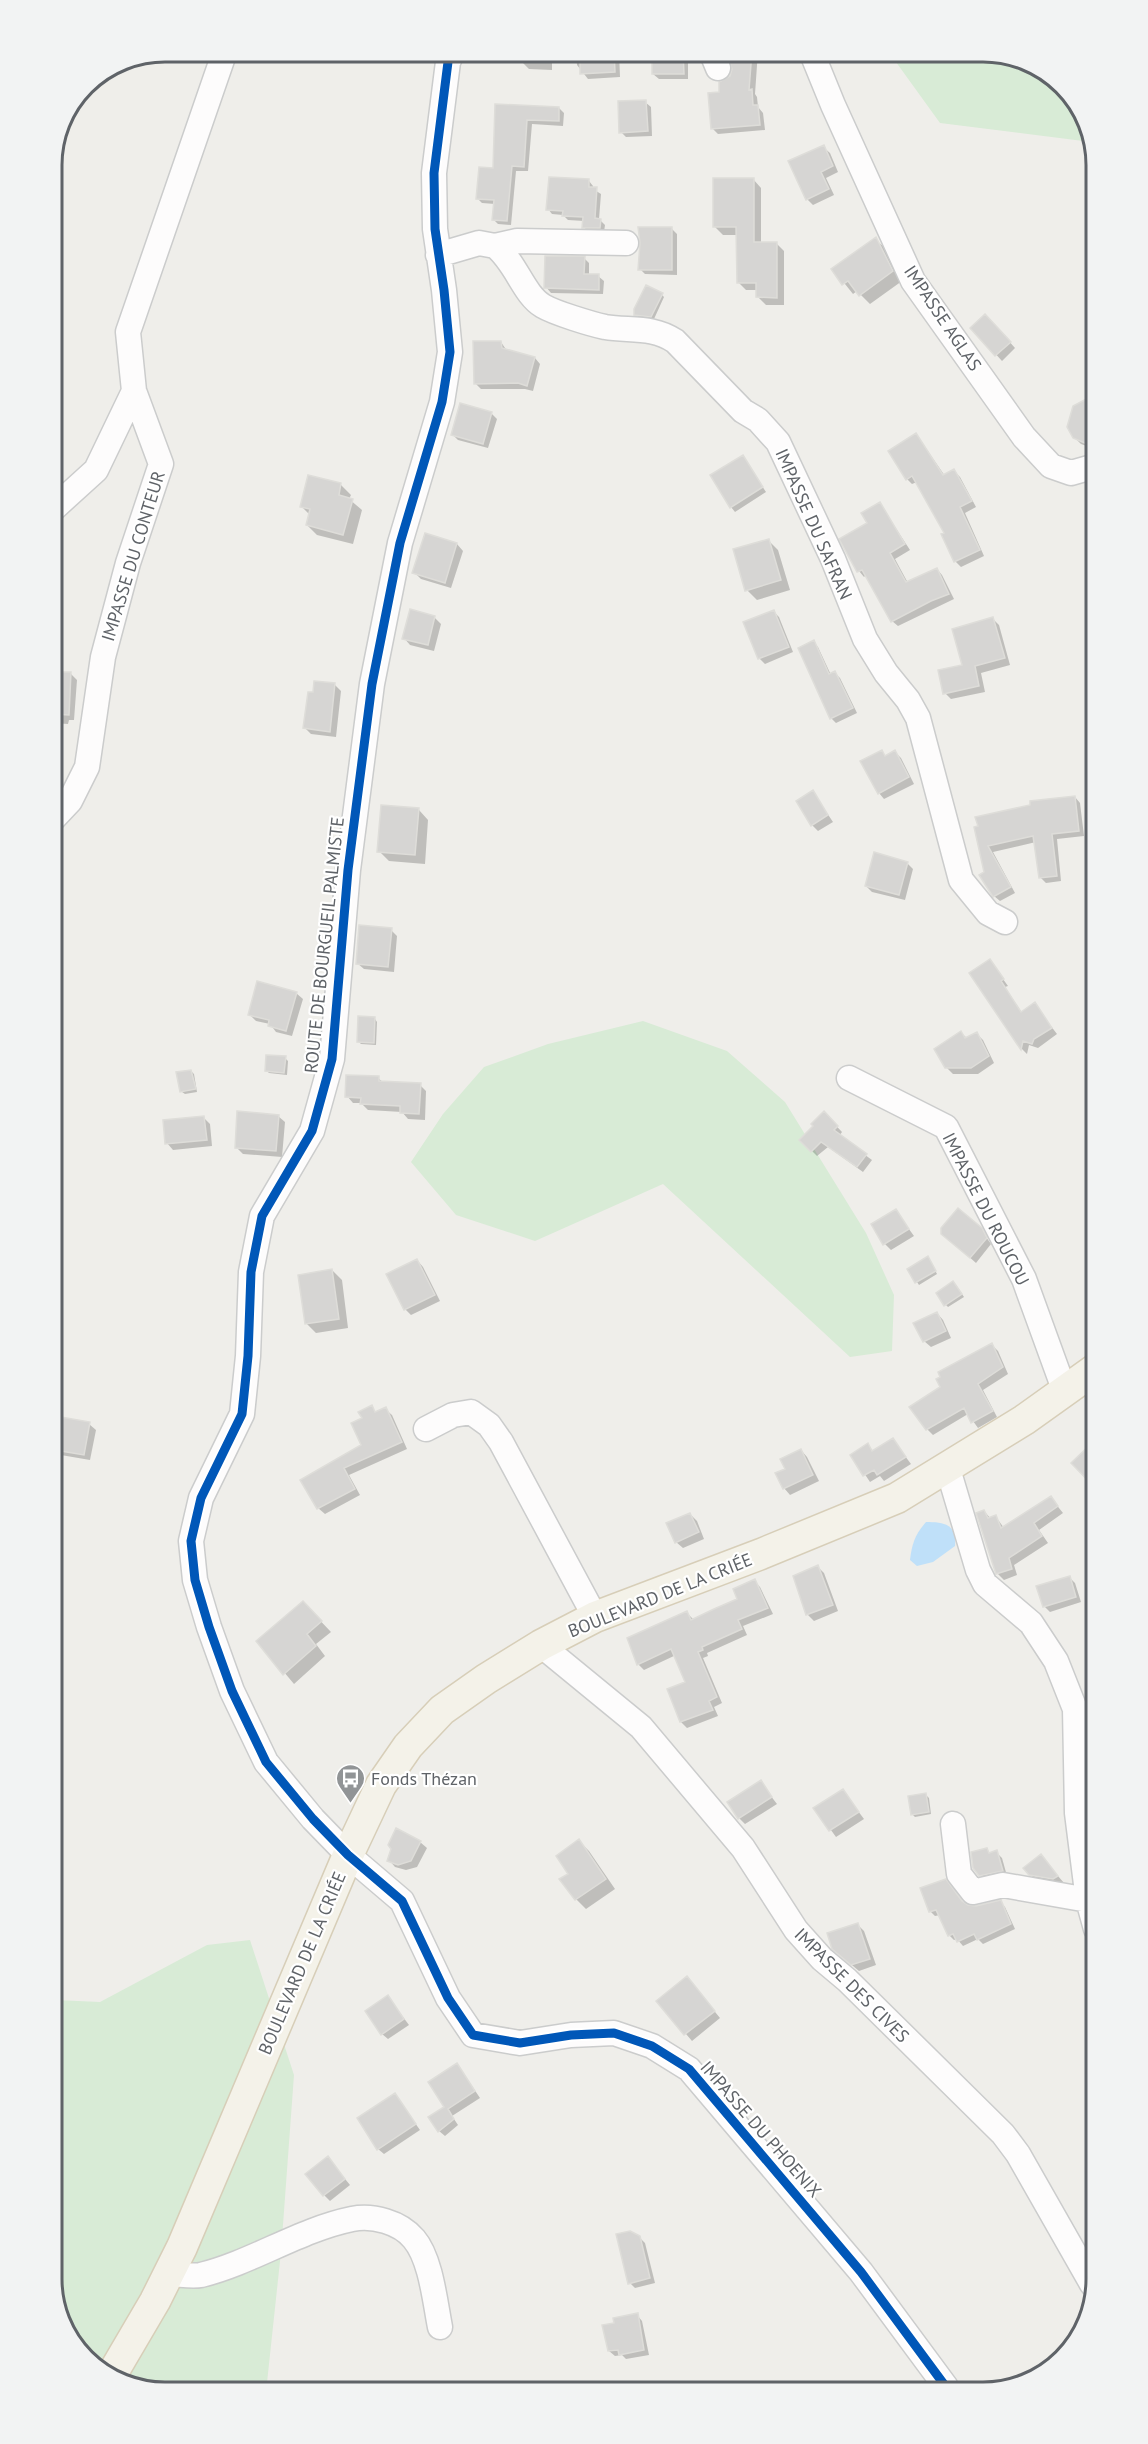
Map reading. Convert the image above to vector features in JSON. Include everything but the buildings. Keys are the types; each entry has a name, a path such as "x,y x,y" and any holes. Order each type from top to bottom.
{"main road":[{"name":"BOULEVARD DE LA CRIÉE","path":"115,2370 182,2247 348,1856 381,1785 408,1746 442,1710 486,1679 595,1617 897,1498 948,1469 1086,1376"}],"street":[{"name":"IMPASSE DU CONTEUR","path":"62,809 70,801 87,767 103,657 128,563 161,464 134,392 128,332 221,62"},
{"name":"ROUTE DE BOURGUEIL PALMISTE","path":"446,62 434,173 435,229 450,352 442,402 400,543 372,684 348,870 332,1059 312,1131 262,1216 251,1272 248,1356 242,1414 201,1498 192,1541 195,1580 209,1627 232,1691 266,1762 313,1819 348,1856 402,1901 448,1998 473,2035"},
{"name":"IMPASSE AGLAS","path":"815,62 914,281 1024,437 1051,466 1071,473 1086,469"},
{"path":"438,255 479,243 495,246 517,241 626,243"},
{"name":"IMPASSE DU SAFRAN","path":"495,246 509,260 533,297 543,306 605,327 638,328 664,333 675,341 743,411 758,420 778,442 866,639 886,673 908,700 918,718 961,880 988,913 1005,922"},
{"path":"62,501 96,470 134,392"},
{"name":"IMPASSE DU ROUCOU","path":"849,1078 946,1127 1024,1279 1065,1392"},
{"path":"426,1429 453,1415 471,1412 489,1425 501,1442 595,1617"},
{"path":"948,1469 978,1570 985,1584 1031,1623 1056,1661 1075,1709 1077,1813 1086,1884"},
{"name":"IMPASSE DES CIVES","path":"541,1646 641,1726 736,1840 796,1930 822,1959 847,1980 1003,2134 1018,2154 1086,2273"},
{"path":"953,1824 958,1874 973,1892 1003,1885 1086,1900"},
{"name":"IMPASSE DU PHOENIX","path":"473,2035 520,2043 614,2033 652,2046 689,2069 861,2272 942,2382"},
{"path":"169,2274 199,2276 316,2230 353,2219 374,2218 396,2225 415,2240 430,2272 440,2327"}],"green space":[{"path":"896,62 991,62 1023,69 1035,75 1061,96 1076,119 1084,141 940,123"},
{"path":"643,1021 727,1051 785,1102 866,1233 894,1295 892,1351 850,1357 663,1184 535,1241 456,1215 411,1162 443,1114 484,1067 548,1044"},
{"path":"250,1940 294,2075 281,2252 267,2382 157,2382 125,2375 102,2361 83,2342 72,2325 63,2300 62,2000 100,2002 207,1945"}],"water":[{"path":"926,1522 948,1526 954,1533 955,1546 933,1562 917,1566 910,1560 912,1549 917,1535"}],"cycle path":[{"path":"448,62 434,173 435,229 450,352 442,402 400,543 372,684 348,870 332,1059 312,1131 262,1216 251,1272 248,1356 242,1414 201,1498 191,1541 195,1580 232,1691 266,1762 313,1819 348,1855 402,1901 448,1998 473,2035 520,2043 571,2035 614,2033 652,2046 689,2069 861,2272 942,2382"}],"place":[{"name":"Fonds Thézan","path":"350,1804"}]}
